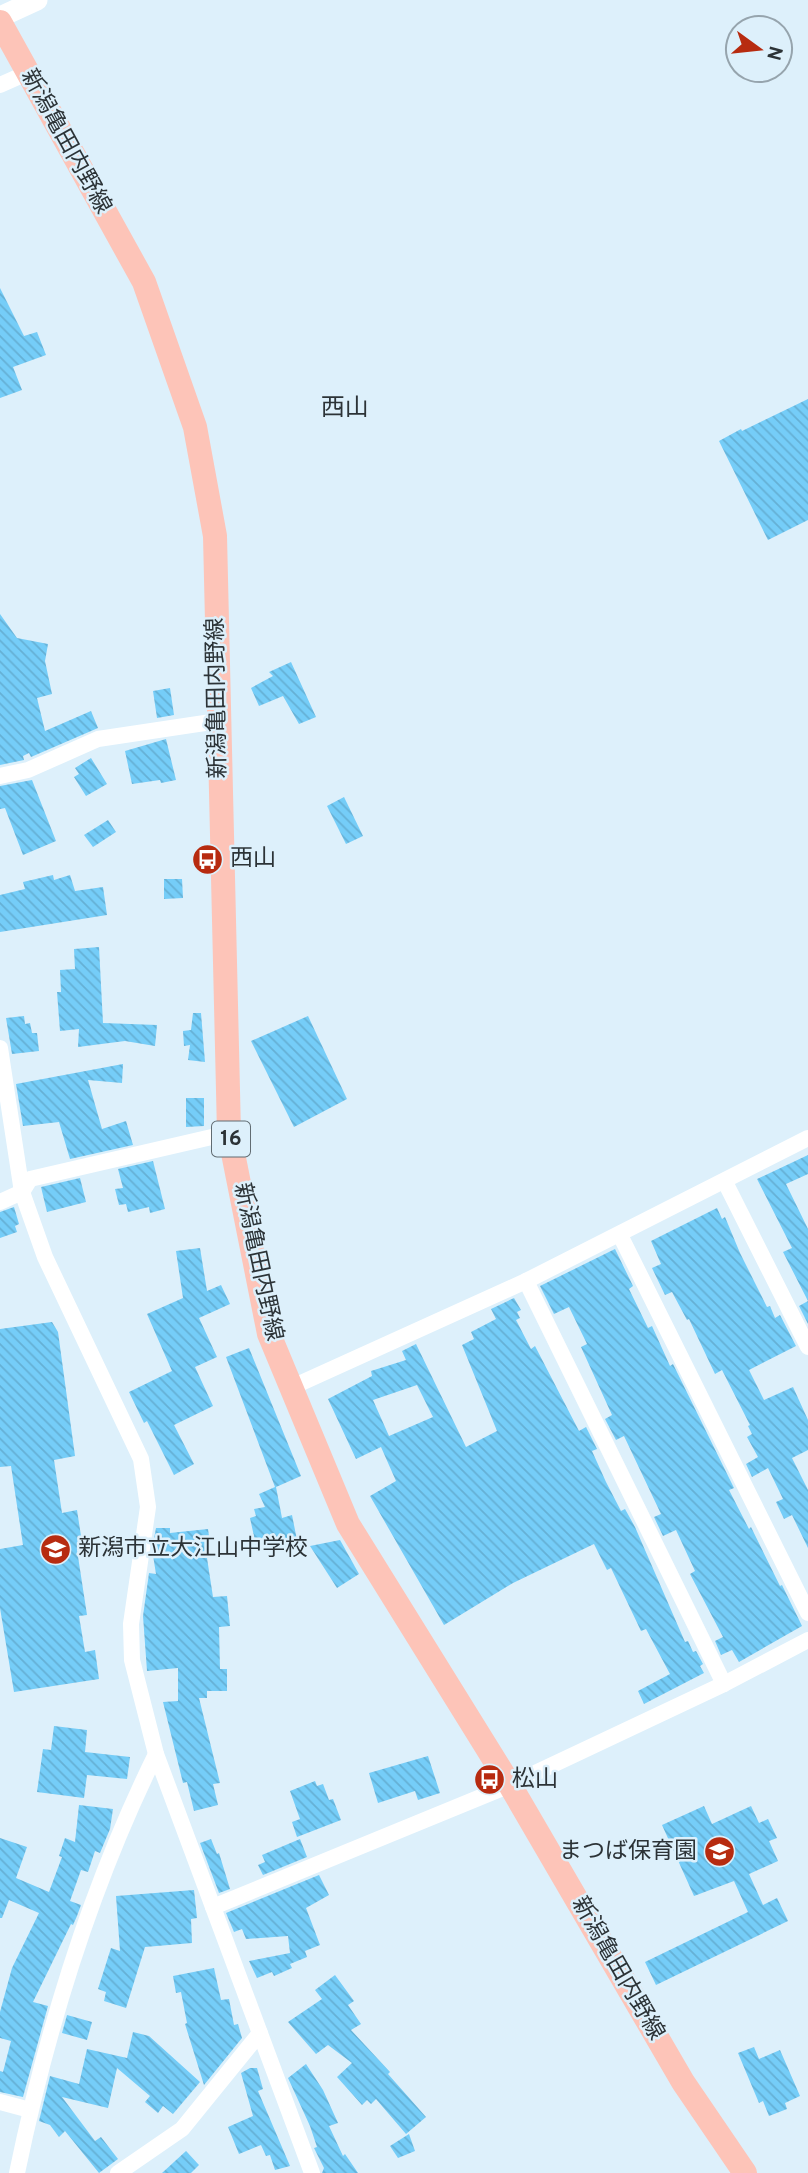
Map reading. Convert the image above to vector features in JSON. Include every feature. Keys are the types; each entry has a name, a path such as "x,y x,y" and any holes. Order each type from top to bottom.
{"main road":[{"name":"新潟亀田内野線","path":"0,19 27,73 144,282 195,427 215,536 229,1133 269,1334 348,1524 510,1785 683,2082 745,2173"}],"street":[{"path":"0,19 37,0"},
{"path":"0,85 27,73"},
{"path":"0,776 29,770 98,739 218,721"},
{"path":"0,1048 22,1192 45,1257 141,1459 148,1507 131,1624 132,1660 156,1754 312,2173"},
{"path":"0,1202 22,1192 30,1179 229,1133"},
{"path":"290,1388 526,1281 808,1138"},
{"path":"724,1182 808,1347"},
{"path":"620,1235 808,1613"},
{"path":"526,1281 724,1684"},
{"path":"213,1907 510,1785 724,1684 808,1640"},
{"path":"17,2173 30,2110 65,1980 127,1813 156,1754"},
{"path":"118,2173 182,2129 260,2033"},
{"path":"0,2102 30,2110"}],"building":[{"path":"0,288 24,336 37,332 46,355 13,367 22,390 0,398"},
{"path":"808,399 808,520 768,540 719,441"},
{"path":"0,614 17,638 48,644 45,661 52,694 37,698 45,731 91,711 98,728 31,757 29,753 23,756 24,760 0,765"},
{"path":"291,662 316,717 299,724 283,696 259,706 251,688 273,676 269,672"},
{"path":"170,688 174,715 157,718 153,691"},
{"path":"166,739 176,780 132,784 125,751"},
{"path":"91,758 107,784 86,796 74,777 79,774 75,768"},
{"path":"32,780 56,841 23,855 5,808 0,809 0,786"},
{"path":"344,797 363,836 346,844 327,806"},
{"path":"108,820 116,832 93,847 84,835"},
{"path":"53,875 54,880 70,875 75,891 103,887 107,915 0,932 0,895 25,889 23,882"},
{"path":"164,879 182,879 183,898 164,899"},
{"path":"99,947 103,1023 157,1025 155,1046 125,1041 78,1047 79,1029 60,1031 57,992 61,992 60,970 75,969 74,949"},
{"path":"193,1013 201,1013 205,1062 188,1060 190,1045 184,1046 183,1031 191,1030"},
{"path":"24,1016 25,1024 30,1023 32,1033 37,1033 39,1051 12,1054 6,1018"},
{"path":"308,1016 347,1099 294,1127 251,1041"},
{"path":"123,1064 122,1083 88,1080 102,1129 126,1121 133,1145 70,1159 59,1122 23,1126 16,1084"},
{"path":"186,1098 204,1098 204,1126 186,1127"},
{"path":"808,1155 808,1174 786,1184 808,1229 808,1301 783,1252 792,1248 757,1179"},
{"path":"153,1161 165,1209 150,1213 149,1207 128,1212 126,1204 119,1205 115,1189 123,1188 118,1169"},
{"path":"80,1178 86,1202 47,1212 41,1187"},
{"path":"14,1207 19,1224 15,1226 17,1232 0,1238 0,1212"},
{"path":"717,1208 722,1219 725,1217 767,1307 770,1306 775,1318 780,1315 796,1346 749,1370 764,1400 793,1387 808,1420 808,1450 792,1458 808,1490 808,1548 792,1515 784,1519 776,1502 783,1499 768,1468 752,1477 746,1464 758,1457 747,1437 752,1434 748,1426 750,1425 722,1370 715,1374 689,1319 687,1320 672,1292 665,1295 652,1268 661,1264 651,1241"},
{"path":"200,1248 207,1291 221,1285 230,1304 199,1318 217,1357 195,1367 213,1406 174,1425 194,1464 174,1475 129,1392 172,1371 147,1314 183,1298 176,1251"},
{"path":"615,1249 633,1286 629,1289 648,1328 652,1326 670,1366 673,1364 734,1488 729,1490 802,1626 739,1662 732,1650 721,1655 715,1641 723,1637 690,1574 695,1571 676,1530 663,1536 654,1517 661,1514 624,1436 616,1440 605,1419 612,1415 581,1347 587,1344 569,1307 554,1314 540,1286"},
{"path":"514,1298 521,1310 517,1312 520,1318 516,1320 531,1349 535,1346 579,1431 586,1427 597,1449 592,1451 606,1482 621,1511 625,1509 635,1527 685,1642 688,1641 703,1664 700,1666 704,1673 644,1704 638,1691 670,1674 646,1629 641,1631 611,1568 607,1570 594,1544 513,1583 444,1625 370,1496 396,1481 381,1447 356,1459 328,1399 372,1376 371,1371 406,1360 402,1351 416,1344 466,1447 497,1431 462,1345 474,1339 471,1332 496,1319 491,1309","holes":["417,1385 433,1417 389,1436 373,1400"]},
{"path":"808,1301 808,1324 799,1306"},
{"name":"新潟市立大江山中学校","path":"52,1322 58,1332 75,1456 54,1460 62,1513 77,1510 83,1549 77,1550 87,1615 79,1616 85,1652 95,1650 99,1679 14,1692 0,1608 0,1549 23,1545 11,1466 0,1467 0,1329"},
{"path":"249,1348 301,1476 276,1487 282,1518 292,1515 298,1545 271,1551 270,1547 257,1550 250,1518 256,1516 254,1509 265,1507 259,1494 275,1487 226,1357"},
{"path":"156,1528 170,1528 170,1533 208,1529 212,1558 207,1558 213,1597 227,1596 230,1626 219,1627 220,1669 227,1669 227,1691 207,1691 207,1698 199,1698 220,1783 213,1784 218,1805 194,1811 187,1782 183,1783 163,1702 178,1701 178,1668 147,1671 143,1616 149,1573 156,1574 152,1549"},
{"path":"340,1540 359,1574 337,1588 310,1546"},
{"path":"54,1726 87,1730 85,1752 130,1757 127,1779 87,1775 84,1798 37,1792 43,1749 51,1750"},
{"path":"428,1756 440,1793 418,1800 415,1791 378,1803 369,1773"},
{"path":"315,1781 317,1786 323,1784 329,1800 333,1799 341,1820 297,1837 292,1822 300,1819 290,1791"},
{"path":"79,1805 113,1809 110,1829 100,1853 95,1851 88,1872 81,1870 70,1901 81,1905 33,2002 48,2006 23,2097 0,2092 0,2071 3,2072 11,2041 0,2038 0,2012 12,1968 39,1913 9,1900 0,1918 0,1838 27,1847 16,1878 49,1892 62,1857 59,1856 65,1838 75,1842"},
{"path":"704,1806 712,1824 751,1806 759,1823 768,1819 777,1838 769,1841 778,1861 749,1874 763,1905 777,1898 788,1921 656,1985 645,1962 748,1912 734,1881 694,1896 662,1825"},
{"path":"211,1839 217,1854 219,1853 230,1889 219,1893 200,1843"},
{"path":"300,1839 307,1857 263,1875 258,1865 265,1862 262,1855"},
{"path":"319,1875 329,1895 306,1908 320,1945 305,1951 307,1957 290,1964 292,1968 274,1976 272,1972 257,1978 249,1961 290,1953 288,1936 246,1939 242,1929 234,1932 226,1913"},
{"path":"194,1890 197,1918 191,1919 192,1943 145,1947 126,2008 104,2001 106,1992 98,1989 111,1948 120,1951 116,1896"},
{"path":"214,1968 221,2000 229,1999 234,2025 238,2024 242,2038 204,2085 185,2024 187,2023 181,1992 176,1993 173,1976"},
{"path":"335,1975 354,2001 348,2005 361,2024 351,2030 390,2072 388,2074 426,2117 406,2134 376,2099 371,2104 367,2100 362,2105 337,2077 352,2063 328,2045 316,2054 288,2022 322,1999 315,1990"},
{"path":"67,2015 92,2022 87,2040 62,2033"},
{"path":"133,2032 149,2036 200,2082 173,2114 163,2106 158,2113 145,2102 150,2096 117,2068 108,2108 62,2097 95,2141 101,2137 118,2159 99,2173 65,2131 59,2137 50,2125 39,2121 50,2076 79,2084 87,2049 127,2058"},
{"path":"754,2047 759,2059 780,2050 800,2096 785,2103 787,2109 769,2116 763,2101 759,2103 738,2053"},
{"path":"306,2064 323,2090 338,2123 329,2126 343,2156 345,2154 358,2173 322,2173 324,2168 314,2148 317,2147 310,2126 288,2078"},
{"path":"257,2068 263,2089 258,2091 290,2166 275,2170 270,2155 266,2156 261,2145 239,2154 228,2127 253,2116 241,2073"},
{"path":"409,2134 415,2151 398,2158 390,2146"},
{"path":"186,2151 199,2165 191,2173 162,2173"}],"place":[{"name":"西山","path":"207,859"},
{"name":"新潟市立大江山中学校","path":"55,1549"},
{"name":"松山","path":"489,1780"},
{"name":"まつば保育園","path":"720,1852"}],"district":[{"name":"西山","path":"345,409"}]}
